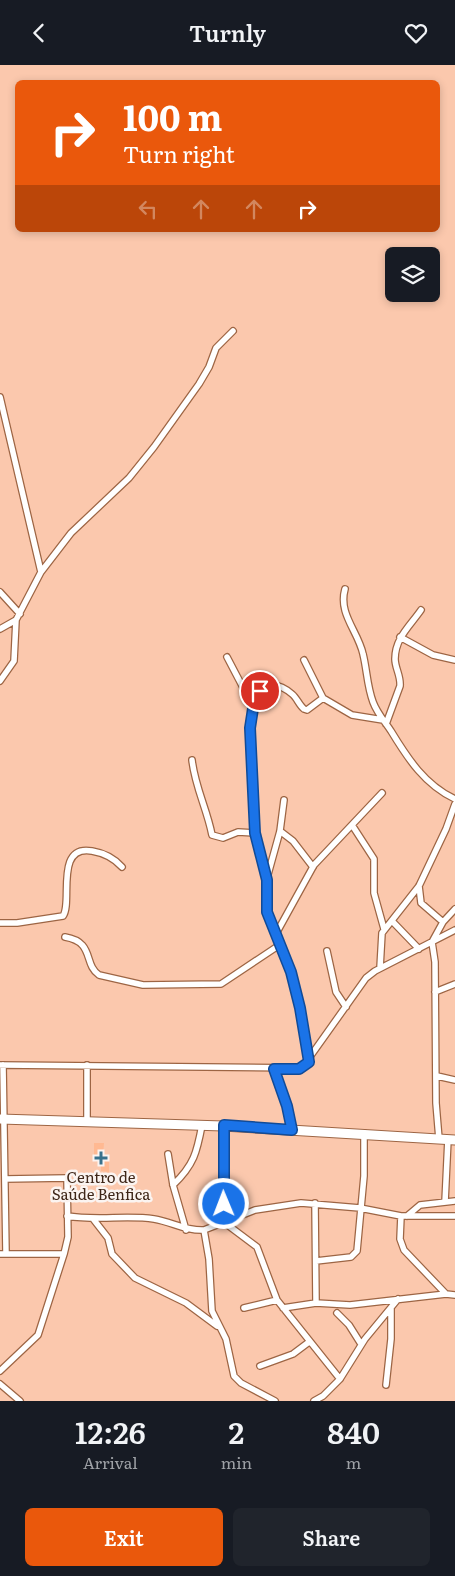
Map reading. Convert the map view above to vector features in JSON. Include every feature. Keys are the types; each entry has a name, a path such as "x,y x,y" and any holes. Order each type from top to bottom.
{"main road":[{"path":"2,1119 224,1125 447,1139"}],"street":[{"path":"0,681 14,661 16,620 41,572 71,533 129,478 154,447 199,384 209,367 216,349 233,331"},
{"path":"0,397 41,572"},
{"path":"345,589 343,597 345,613 364,655 366,679 373,702 418,771 436,789 455,799"},
{"path":"0,592 20,613"},
{"path":"385,722 400,686 395,659 400,637 421,610"},
{"path":"0,629 16,620"},
{"path":"400,637 433,655 455,660"},
{"path":"227,657 250,699 254,702"},
{"path":"304,660 323,698 352,715 385,722"},
{"path":"309,1062 300,1008 282,944 267,912 267,880 255,833 250,728 254,702 260,691 268,686 275,686 292,694 304,709 308,710 323,698"},
{"path":"192,760 196,788 206,807 212,835 223,838 238,832 255,833"},
{"path":"277,932 313,867 382,793"},
{"path":"267,880 280,831 284,800"},
{"path":"380,968 381,937 384,929 419,886 446,829 455,804"},
{"path":"352,825 374,859 374,893 384,929"},
{"path":"280,831 293,841 313,867"},
{"path":"0,923 17,923 62,916 66,910 66,873 75,856 79,853 89,850 101,853 116,859 122,867"},
{"path":"419,886 421,903"},
{"path":"409,899 421,903 443,922"},
{"path":"446,1202 447,1139 437,1077 432,942 443,922 455,909"},
{"path":"392,921 419,949"},
{"path":"64,1254 3,1253 5,1179 2,1065 299,1069 309,1062 366,978 380,968 455,930"},
{"path":"65,937 79,941 88,953 94,970 99,975 154,985 180,983 215,986 282,944"},
{"path":"327,951 336,993 346,1007"},
{"path":"435,992 455,984"},
{"path":"87,1065 87,1121"},
{"path":"274,1069 287,1106 292,1130"},
{"path":"437,1077 455,1080"},
{"path":"173,1185 192,1165 198,1149 202,1125"},
{"path":"224,1125 224,1223"},
{"path":"316,1261 351,1257 355,1254 364,1176 364,1133"},
{"path":"168,1154 173,1185 186,1230"},
{"path":"0,1371 38,1335 68,1237 67,1178 5,1179"},
{"path":"446,1294 404,1250 400,1239 404,1216 420,1205 455,1201"},
{"path":"68,1216 94,1220 155,1219 186,1230 204,1230 256,1210 314,1203 360,1208 404,1216 455,1216"},
{"path":"314,1203 316,1303"},
{"path":"94,1220 108,1238 112,1254 135,1278 186,1303 221,1328"},
{"path":"224,1223 257,1247 276,1300 340,1379"},
{"path":"204,1230 209,1259 211,1305 226,1339 234,1376 265,1399 274,1401"},
{"path":"283,1308 316,1303 350,1305 398,1299 426,1298 446,1294 455,1295"},
{"path":"314,1401 323,1396 340,1379 361,1344 398,1299"},
{"path":"244,1308 276,1300"},
{"path":"386,1385 391,1339 391,1309"},
{"path":"337,1313 349,1325 361,1344"},
{"path":"260,1366 293,1353 309,1342"},
{"path":"0,1384 20,1401"},
{"path":"7,1401 11,1394"}],"shaded area":[{"name":"Centro de Saúde Benfica","path":"94,1143 104,1143 103,1156 109,1156 109,1172 101,1171 101,1162 94,1161"}],"place":[{"name":"Centro de Saúde Benfica","path":"101,1158"}],"route":[{"path":"224,1204 224,1125 292,1130 290,1116 274,1069 299,1069 309,1062 300,1008 291,972 282,944 267,912 267,880 255,833 251,785 250,728 254,702 260,691"}]}
